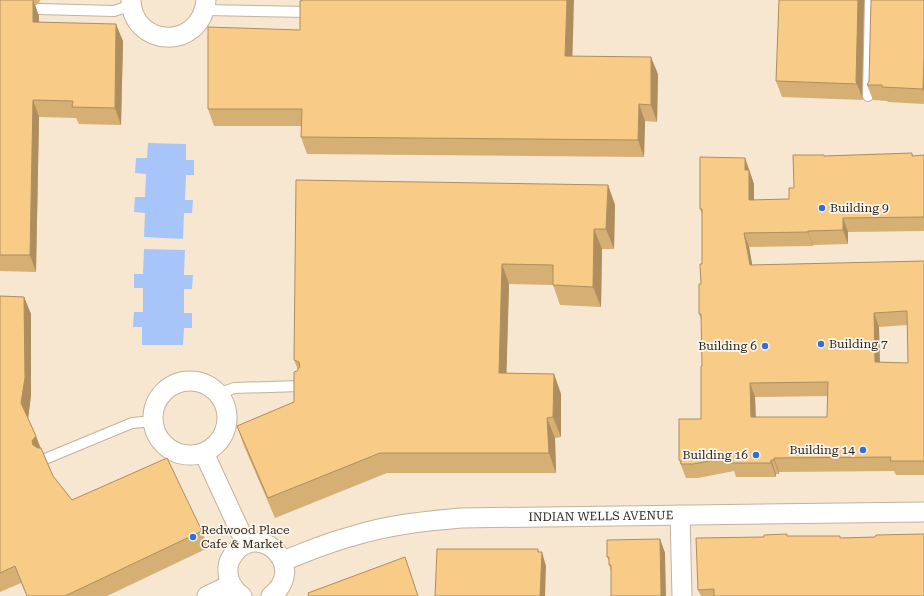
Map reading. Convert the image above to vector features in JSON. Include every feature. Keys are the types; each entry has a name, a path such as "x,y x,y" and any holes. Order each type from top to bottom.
{"street":[{"path":"132,3 138,21 145,29 154,34 165,37 176,37 195,27 201,18 205,5"},
{"path":"185,381 194,381 211,387 218,394 225,404 228,415 227,427 222,438 214,447 204,453 187,456 170,450 163,444 154,429 153,420 156,403 168,388 185,381"},
{"path":"204,453 246,544"},
{"name":"INDIAN WELLS AVENUE","path":"283,561 352,536 385,528 461,518 924,512"},
{"path":"680,515 682,596"},
{"path":"207,596 236,590 228,576 229,561 231,556 238,549 246,544 255,542 264,543 272,547 279,553 283,561 285,576 278,591 271,596"}],"lane":[{"path":"868,96 870,0"},
{"path":"39,9 114,11 132,3"},
{"path":"205,5 307,12"},
{"path":"218,394 234,388 302,386"},
{"path":"45,459 132,423 153,420"}],"water":[{"path":"148,143 186,144 186,160 194,160 194,175 186,175 185,200 193,200 192,213 184,213 183,239 144,237 145,213 134,212 135,197 145,197 146,174 135,173 136,158 147,158"},
{"path":"144,249 185,250 184,275 193,275 192,289 184,289 184,313 192,313 192,328 184,328 183,345 142,345 142,327 133,327 134,312 143,312 143,288 134,288 134,274 143,274"}],"building":[{"path":"0,0 33,0 33,22 116,24 115,108 72,107 73,101 33,100 30,255 0,255"},
{"path":"567,0 565,56 651,57 651,105 639,104 638,140 301,137 302,109 208,109 208,27 300,30 300,1"},
{"path":"779,0 858,0 857,84 776,81"},
{"path":"871,0 924,0 923,89 867,85 869,81"},
{"path":"912,153 912,156 924,155 924,217 843,218 843,230 744,233 750,265 924,261 924,461 890,461 891,457 774,458 774,460 771,460 771,463 731,463 731,457 693,464 681,464 681,460 679,460 679,419 701,419 702,366 699,284 701,284 700,264 702,264 702,209 700,209 700,157 745,158 745,170 749,170 749,200 789,199 789,188 794,188 793,155 824,156","holes":["907,311 908,363 875,362 874,313","828,382 827,417 751,417 750,383"]},
{"path":"296,180 608,185 606,229 594,229 593,287 553,285 553,265 502,264 499,373 554,374 553,417 547,418 549,453 380,453 268,498 237,426 294,402 294,372 297,371 300,366 299,362 294,360"},
{"path":"0,296 24,297 25,378 21,403 36,436 32,441 33,445 41,448 53,476 72,500 167,458 202,531 65,596 27,596 15,566 0,573"},
{"path":"787,534 787,536 840,536 840,538 875,537 876,535 924,534 924,596 714,596 714,589 698,590 696,538 764,537 764,535"},
{"path":"660,539 661,596 611,596 611,565 609,565 609,557 607,557 607,540"},
{"path":"437,549 538,549 538,552 542,552 540,596 435,596"},
{"path":"405,557 418,596 309,596 308,593"}],"place":[{"name":"Building 9","path":"822,208"},
{"name":"Building 7","path":"821,344"},
{"name":"Building 6","path":"765,346"},
{"name":"Building 14","path":"863,450"},
{"name":"Building 16","path":"756,455"},
{"name":"Redwood Place Cafe & Market","path":"193,537"}]}
